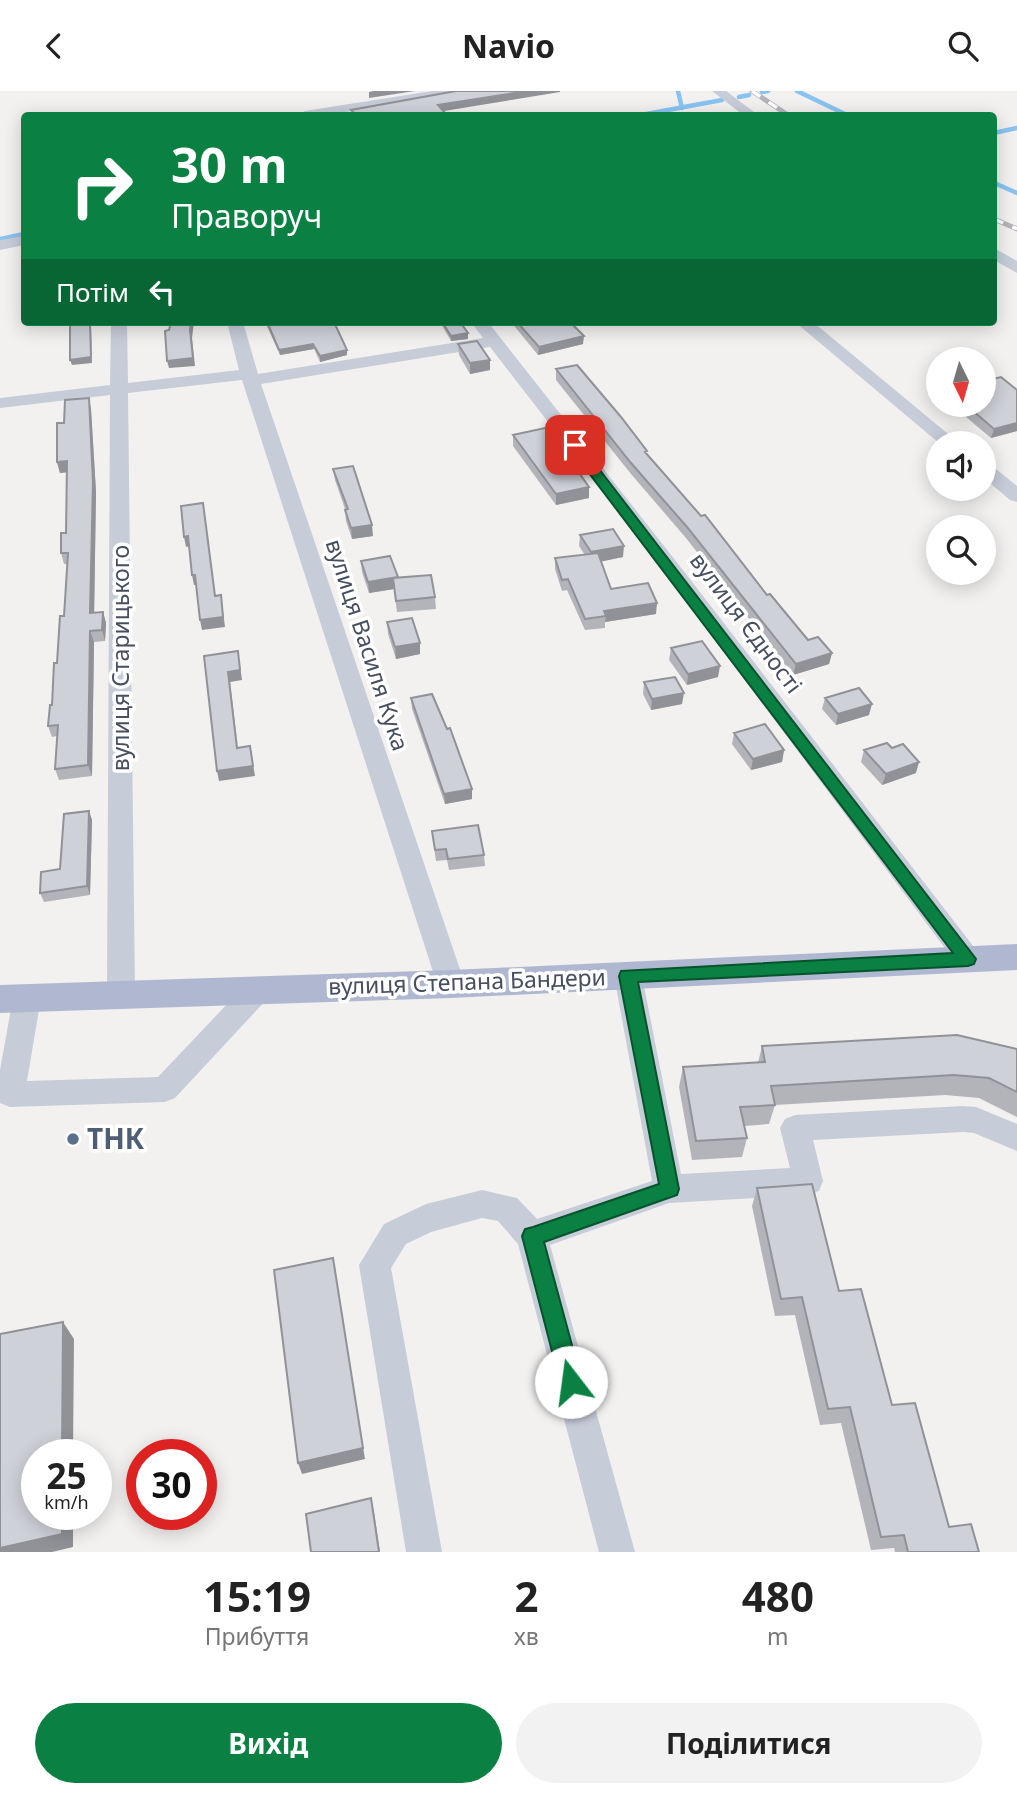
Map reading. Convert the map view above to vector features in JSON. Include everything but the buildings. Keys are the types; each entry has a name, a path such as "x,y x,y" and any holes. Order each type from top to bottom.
{"main road":[{"name":"вулиця Степана Бандери","path":"14,998 450,984 1017,957"}],"street":[{"path":"324,112 456,91"},
{"path":"718,91 734,100 745,112"},
{"path":"0,245 21,242"},
{"path":"997,255 1017,268"},
{"name":"вулиця Старицького","path":"119,326 121,994"},
{"name":"вулиця Василя Кука","path":"237,326 251,377 450,984"},
{"name":"вулиця Єдності","path":"482,326 672,569 968,959"},
{"path":"808,326 935,431"},
{"path":"0,403 251,377 493,342"},
{"path":"996,479 1017,496"},
{"path":"628,976 670,1189"},
{"path":"14,998 10,1094 165,1089 258,990"},
{"path":"533,1236 670,1189 808,1181 795,1128 963,1119 976,1120 1017,1138"},
{"path":"424,1552 374,1265 395,1234 426,1219 481,1204 506,1208 533,1236 617,1552"}],"waterway":[{"path":"678,91 682,107"},
{"path":"762,92 768,91"},
{"path":"797,91 841,112"},
{"path":"739,97 749,95"},
{"path":"682,107 722,100"},
{"path":"657,112 682,107"},
{"path":"997,132 1017,128"},
{"path":"997,184 1017,193"},
{"path":"0,239 21,235"}],"railway":[{"path":"752,91 784,112"},
{"path":"997,220 1017,229"}],"place":[{"name":"ТНК","path":"73,1139"}],"route":[{"path":"571,1382 533,1236 670,1189 628,976 968,959 575,445"}]}
